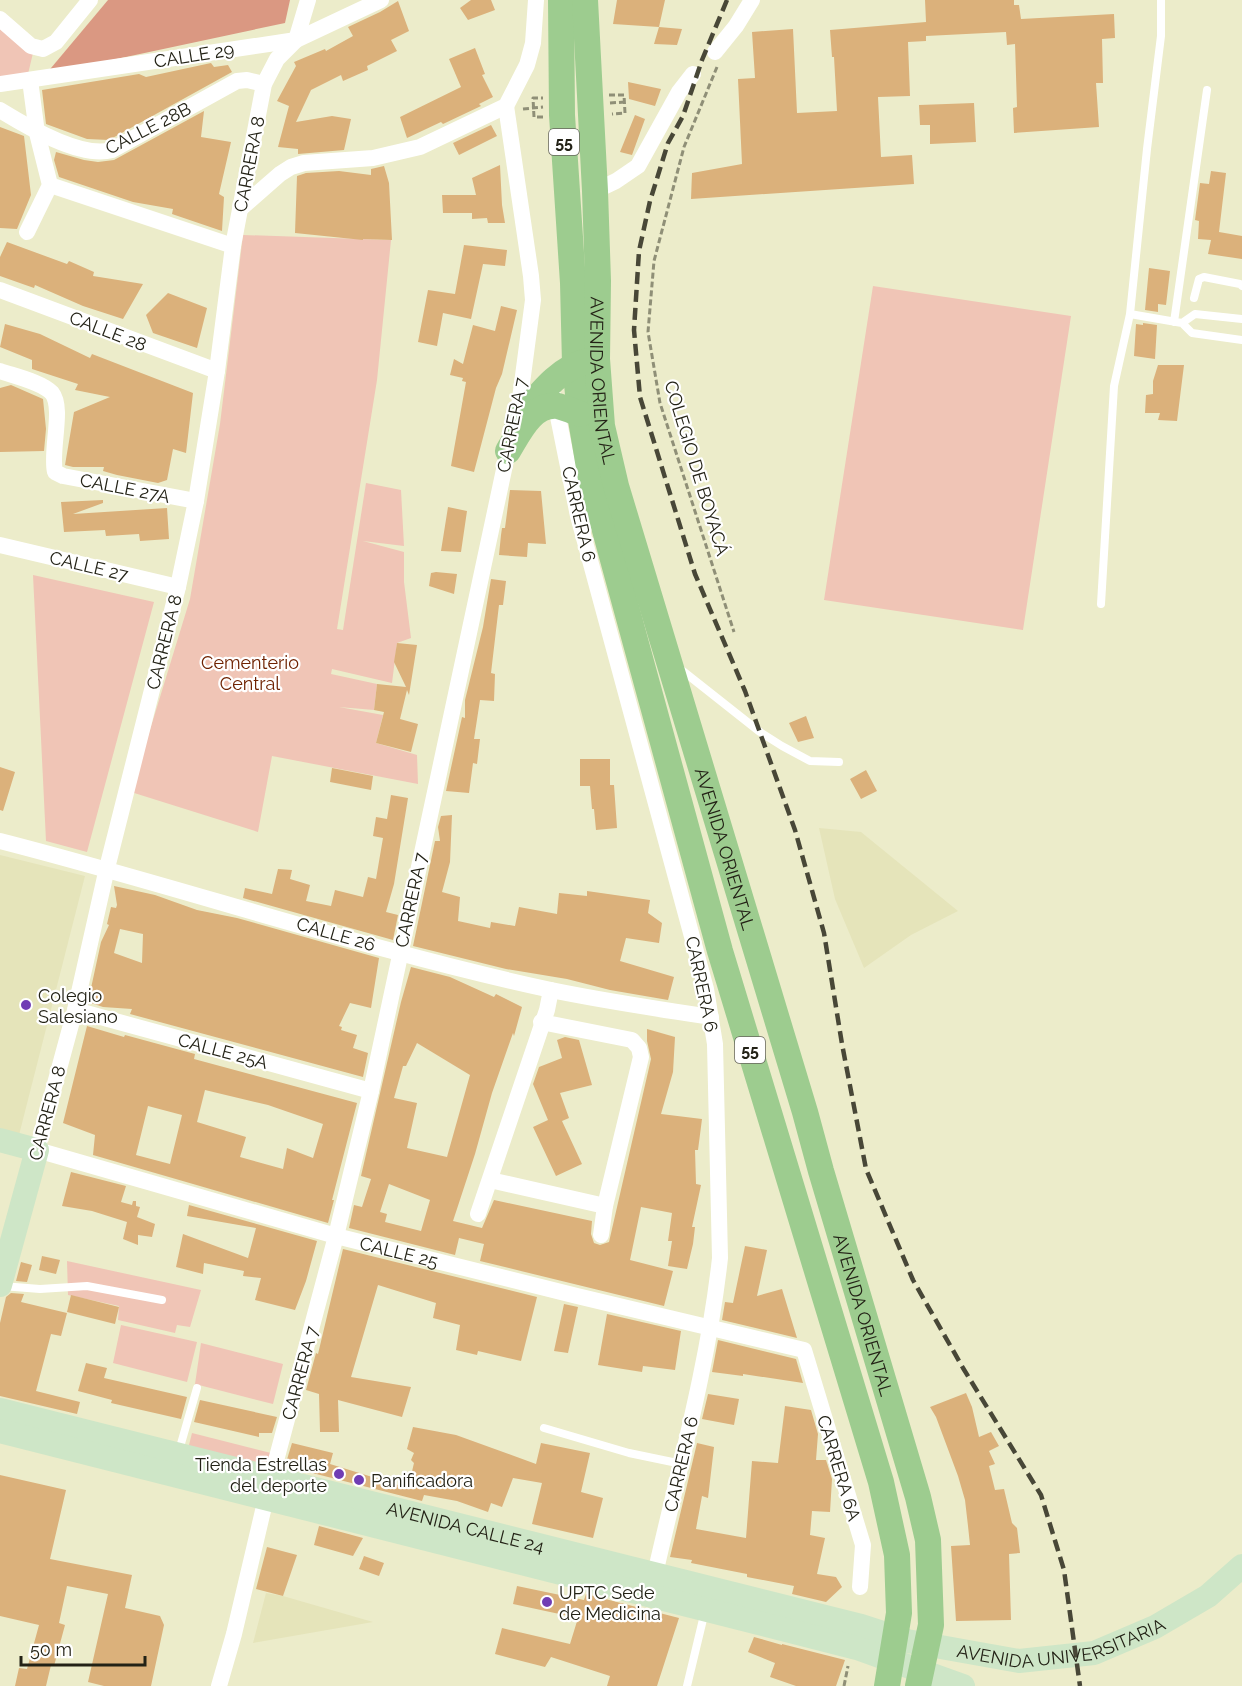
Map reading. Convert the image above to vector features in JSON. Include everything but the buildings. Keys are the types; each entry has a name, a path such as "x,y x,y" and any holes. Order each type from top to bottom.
{"main road":[{"name":"AVENIDA ORIENTAL","path":"561,0 562,115 573,283 586,361 616,486 802,1101 820,1171 918,1497 928,1540 931,1625 918,1686"},
{"name":"AVENIDA ORIENTAL","path":"585,0 596,191 598,281 580,414 591,479 720,951 881,1482 897,1555 899,1613 887,1686"},
{"path":"508,451 532,415 542,408 586,361"},
{"path":"516,421 553,394"},
{"path":"553,394 580,414"},
{"name":"CALLE 25","path":"0,1140 37,1150"},
{"name":"CARRERA 8","path":"0,1285 37,1150"},
{"name":"AVENIDA CALLE 24","path":"0,1410 175,1464 859,1637"},
{"name":"AVENIDA CALLE 24","path":"0,1431 175,1464"},
{"name":"AVENIDA UNIVERSITARIA","path":"859,1637 907,1641 1019,1661 1094,1653 1155,1627 1209,1596 1242,1566"},
{"name":"AVENIDA UNIVERSITARIA","path":"859,1637 963,1686"}],"street":[{"path":"0,19 31,46 43,49 56,42 90,0"},
{"name":"CARRERA 8","path":"37,1150 75,1010 107,868 178,586 196,501 217,371 233,246 264,84 277,59 296,40 308,0"},
{"name":"CALLE 29","path":"0,84 296,40 381,0"},
{"path":"240,209 291,167 374,158 420,147 506,105 527,65 533,43 536,0"},
{"path":"716,59 752,0"},
{"path":"596,191 638,166 679,92 693,74"},
{"path":"27,232 50,184 37,133 30,80"},
{"name":"CALLE 28B","path":"0,110 37,133 92,152 102,153 112,150 237,81 247,80 264,84"},
{"name":"CARRERA 7","path":"219,1686 336,1236 371,1091 516,421 533,300 506,105"},
{"path":"50,184 233,246"},
{"name":"CALLE 28","path":"0,292 217,371"},
{"name":"CALLE 27A","path":"0,370 42,386 53,394 57,407 52,462 55,472 63,476 196,501"},
{"name":"CARRERA 6","path":"553,394 578,516 694,944 715,1044 720,1258 711,1326 682,1464 652,1585"},
{"name":"CALLE 27","path":"0,545 178,586"},
{"name":"CALLE 26","path":"0,841 107,868 400,953 551,990 711,1017"},
{"path":"478,1214 551,990"},
{"name":"CALLE 25A","path":"75,1010 371,1091"},
{"path":"541,1022 633,1040 639,1048 641,1057 605,1206 601,1235"},
{"name":"CALLE 25","path":"37,1150 336,1236 804,1350"},
{"path":"490,1180 605,1206"},
{"name":"CARRERA 6A","path":"804,1350 863,1545 860,1587"}],"lane":[{"path":"1101,604 1113,396 1130,314 1161,36 1161,0"},
{"path":"1178,322 1207,90"},
{"path":"1194,298 1196,282 1204,277 1242,286"},
{"path":"1130,314 1178,322 1192,333 1242,339"},
{"path":"1178,322 1195,314 1242,319"},
{"path":"669,660 759,732 782,746 810,761 839,762"},
{"path":"0,1285 40,1289 87,1286 162,1300"},
{"path":"175,1464 196,1388"},
{"path":"544,1428 629,1453 682,1464"},
{"path":"687,1686 708,1599"}],"path":[{"name":"COLEGIO DE BOYACÁ","path":"716,59 684,147 654,261 648,332 660,403 734,632"},
{"path":"624,95 625,113"},
{"path":"533,98 534,117"},
{"path":"612,102 625,102"}],"shaded area":[{"path":"108,0 290,0 285,23 46,74"},
{"path":"819,828 861,832 958,911 911,935 864,968 835,899"},
{"name":"Colegio Salesiano","path":"0,855 85,876 18,1139 0,1134"},
{"path":"266,1593 283,1596 373,1622 253,1643"}],"green space":[{"path":"0,26 33,53 28,74 0,77"},
{"name":"Cementerio Central","path":"243,235 391,240 377,380 337,629 343,630 366,483 401,490 404,546 363,541 404,552 404,582 411,638 397,643 392,683 332,669 331,674 377,684 374,710 339,707 383,715 376,743 417,755 418,784 272,756 258,832 131,792 190,599 220,424"},
{"path":"873,286 1071,316 1023,630 824,600"},
{"path":"33,575 154,602 87,852 46,841"},
{"path":"67,1261 201,1290 190,1327 177,1325 175,1333 118,1320 119,1306 68,1295"},
{"path":"121,1325 197,1342 187,1382 113,1363"},
{"path":"201,1343 283,1364 273,1404 195,1384"},
{"path":"192,1433 271,1453 266,1472 187,1453"}],"railway":[{"path":"727,0 702,60 683,116 668,143 650,201 639,251 634,330 640,397 695,574 745,691 795,830 824,933 866,1169 913,1280 963,1368 1041,1495 1064,1570 1080,1686"}],"place":[{"name":"Colegio Salesiano","path":"26,1005"},
{"name":"Tienda Estrellas del deporte","path":"339,1474"},
{"name":"Panificadora","path":"359,1480"},
{"name":"UPTC Sede de Medicina","path":"547,1602"}]}
